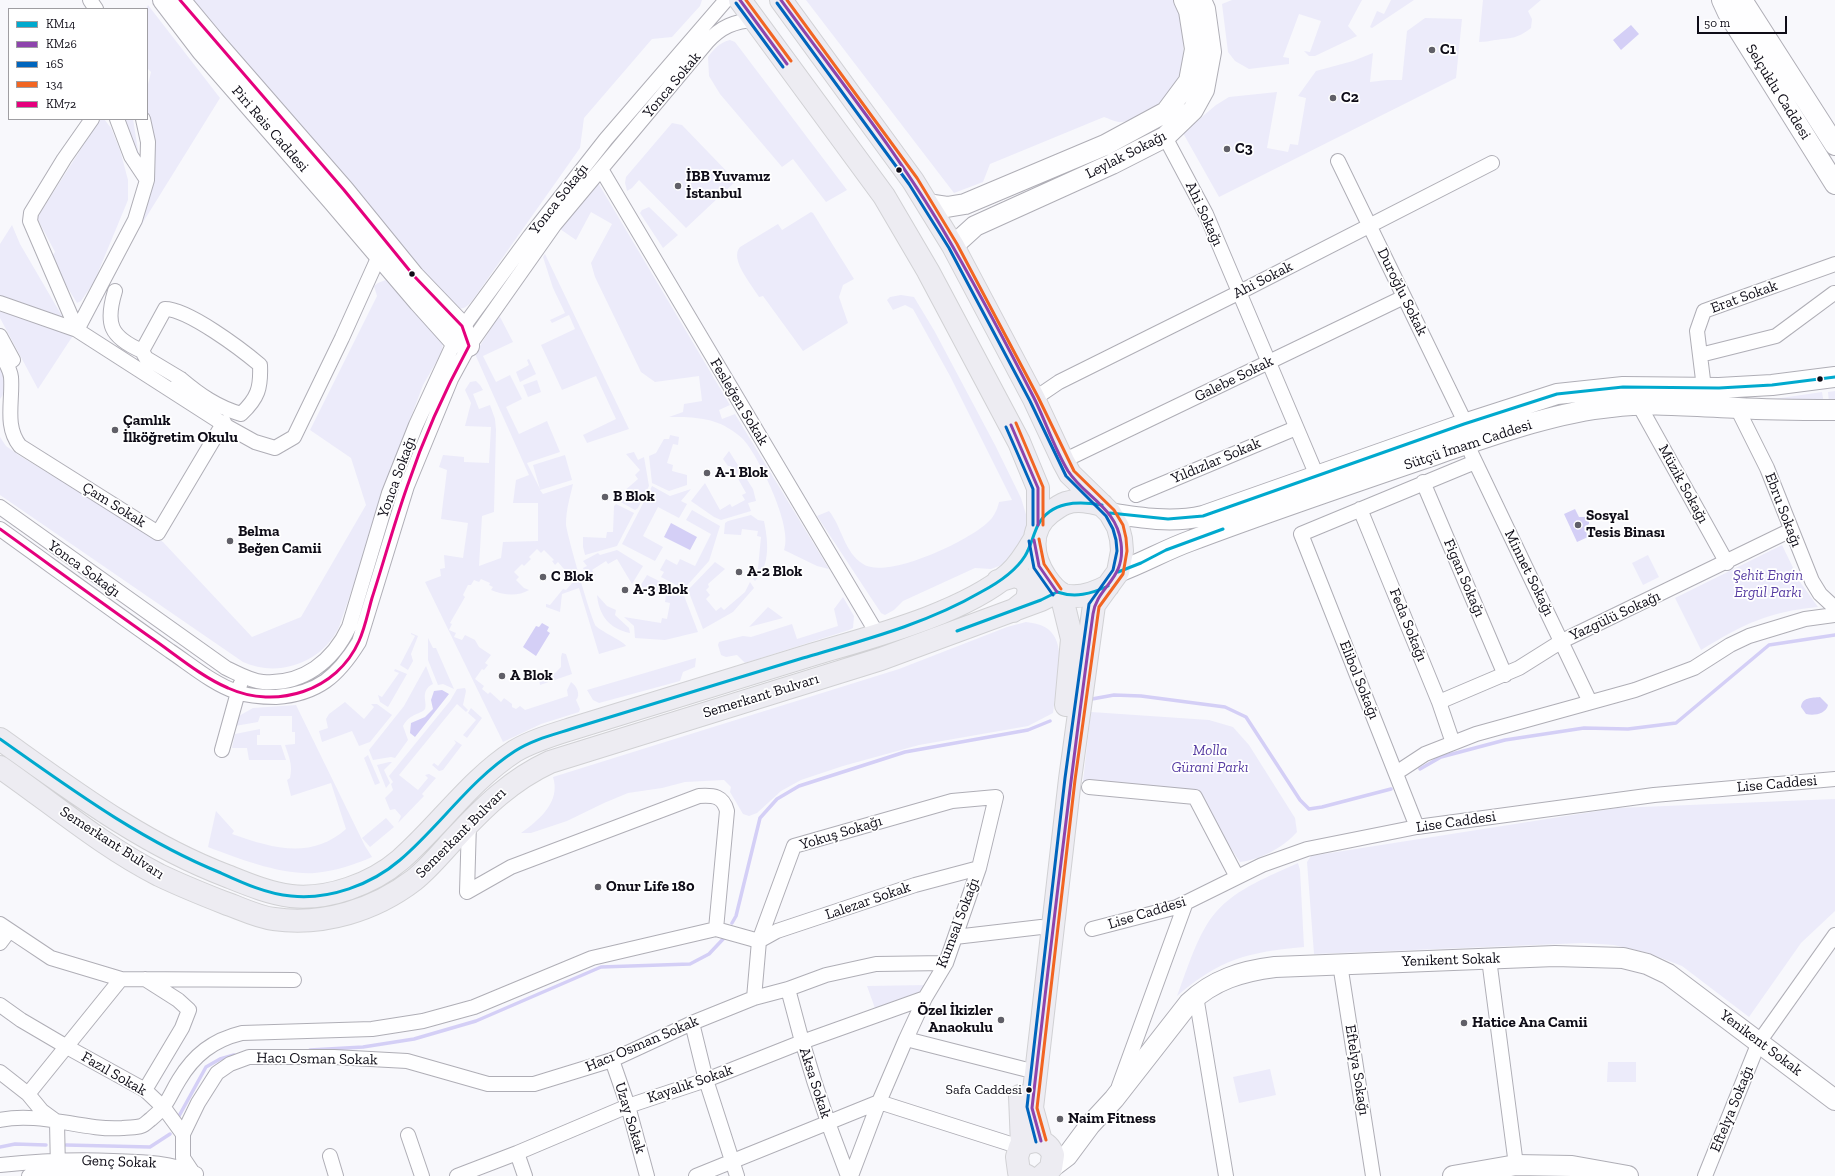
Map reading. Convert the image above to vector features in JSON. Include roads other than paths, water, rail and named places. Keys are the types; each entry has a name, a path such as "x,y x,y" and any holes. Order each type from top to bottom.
{"main road":[{"path":"740,0 884,196 964,335 1019,442 1038,488 1036,532 1039,566 1059,593 1072,639 1041,926 1020,1094 1033,1145 1053,1155 1047,1172"},
{"path":"780,0 913,181 928,204 953,246 1034,399 1070,474 1106,509 1118,527 1121,539 1122,551 1113,579 1094,604 1070,779 1032,1108 1033,1145"},
{"path":"964,335 982,340 989,337 997,330"},
{"path":"1036,532 1045,517 1066,503 1084,501 1106,509"},
{"name":"Semerkant Bulvarı","path":"0,739 106,814 198,866 255,888 292,896 313,895 339,891 365,882 387,870 413,848 490,770 526,745 571,729 878,635 956,606 1009,574 1025,557 1036,532"},
{"path":"998,581 1014,576 1024,579 1029,588 1027,600 1013,611"},
{"path":"1059,593 1074,596 1088,595 1113,579"},
{"name":"Semerkant Bulvarı","path":"0,767 115,848 158,874 215,899 273,919 316,920 337,916 378,903 415,879 501,792 532,770 550,762 880,659 1059,593"},
{"path":"1013,611 1034,607 1053,614 1069,627"},
{"path":"1021,1175 1017,1157 1033,1145"}],"street":[{"name":"Piri Reis Caddesi","path":"163,0 202,51 327,194 384,251 414,276 462,338"},
{"name":"Piri Reis Caddesi","path":"180,0 214,42 344,190 384,251"},
{"name":"Yonca Sokağı","path":"0,507 208,657 226,668 263,682 294,678 320,666 332,656 342,642 349,627 390,493 416,425 462,338 530,236 606,139 726,0"},
{"name":"Leylak Sokağı","path":"928,204 947,207 965,204 1105,145 1166,112 1189,80 1195,49 1189,11 1184,0"},
{"name":"Leylak Sokağı","path":"953,246 975,226 1112,164 1165,137 1193,110 1204,90 1211,52 1205,9 1201,0"},
{"name":"Selçuklu Caddesi","path":"1722,0 1728,13 1835,184"},
{"name":"Selçuklu Caddesi","path":"1742,0 1835,145"},
{"name":"Yonca Sokak","path":"601,169 720,29 735,23 755,20"},
{"path":"77,330 30,221 31,214 64,159 91,120"},
{"path":"117,120 131,156 147,180"},
{"path":"77,330 135,220 147,180 148,142 142,120"},
{"name":"Ahi Sokağı","path":"1165,137 1206,214 1316,476"},
{"name":"Duroğlu Sokak","path":"1338,161 1463,418 1464,424"},
{"name":"Ahi Sokak","path":"1034,399 1059,382 1238,293 1492,163"},
{"name":"Yonca Sokağı","path":"0,529 124,619 215,681 237,692 265,697 300,694 323,684 348,660 360,642 407,486 451,379 462,338 601,169"},
{"name":"Fesleğen Sokak","path":"601,169 878,635"},
{"path":"115,291 110,307 111,321 115,333 121,341 142,351 146,358 224,422 255,442 275,448 294,436 384,251"},
{"name":"Erat Sokak","path":"1704,388 1697,331 1704,311 1835,264"},
{"path":"1700,355 1776,336 1834,293"},
{"name":"Galebe Sokak","path":"1063,461 1404,297"},
{"path":"0,303 77,330 209,401 241,414 253,402 261,383 260,365 244,351 203,325 173,309 165,309 161,314 153,334 142,351"},
{"path":"0,336 20,377 20,383 4,404"},
{"path":"0,352 11,376 4,404"},
{"name":"Sütçü İmam Caddesi","path":"1106,509 1140,518 1185,520 1203,516 1464,424 1558,394 1623,387 1704,388 1772,385 1835,377"},
{"name":"Çam Sokak","path":"4,404 13,435 20,446 158,533 224,422"},
{"name":"Sütçü İmam Caddesi","path":"1113,579 1166,550 1289,505 1471,453 1556,418 1609,407 1639,405 1677,404 1737,408 1835,410"},
{"name":"Müzik Sokağı","path":"1639,405 1727,563"},
{"name":"Ebru Sokağı","path":"1737,408 1767,468 1812,581 1820,594 1835,608"},
{"path":"1360,509 1422,482 1471,453 1464,424"},
{"name":"Yıldızlar Sokak","path":"1136,494 1296,428"},
{"name":"Minnet Sokağı","path":"1471,453 1590,702"},
{"name":"Figan Sokağı","path":"1422,482 1505,674"},
{"name":"Elibol Sokağı","path":"1360,509 1300,534 1417,827"},
{"name":"Feda Sokağı","path":"1360,509 1440,702 1454,743"},
{"name":"Yazgülü Sokağı","path":"1440,702 1520,668 1562,641 1727,563 1791,530"},
{"path":"1396,772 1425,754 1476,734 1635,690 1694,668 1730,645 1749,636 1805,619 1835,615"},
{"path":"222,750 237,692 244,676"},
{"name":"Lise Caddesi","path":"1092,929 1153,914 1186,902 1262,865 1307,849 1417,827 1654,795 1835,779"},
{"path":"1089,787 1195,797 1238,877"},
{"path":"469,823 467,892 511,867 700,796 716,796 722,799 727,811 716,929"},
{"name":"Kumsal Sokağı","path":"849,1176 906,1039 925,998 946,963 979,868 996,797"},
{"name":"Yokuş Sokağı","path":"754,998 759,941 794,846 952,801 996,797"},
{"name":"Lalezar Sokak","path":"759,941 777,931 907,887 979,868"},
{"path":"1114,1099 1186,902"},
{"path":"955,937 1041,926"},
{"path":"0,943 5,928 50,958 121,979 294,980"},
{"path":"0,1120 28,1117 86,1127 117,1128 142,1126 164,1108 179,1080 195,1058 214,1043 228,1036 242,1033 372,1030 423,1021 474,1007 592,958 716,929 759,941"},
{"name":"Eftelya Sokağı","path":"1705,1176 1760,1042 1835,935"},
{"name":"Yenikent Sokak","path":"1047,1172 1067,1156 1090,1125 1114,1099 1196,996 1212,985 1252,970 1340,964 1555,956 1623,958 1647,964 1668,974 1835,1100"},
{"path":"1488,959 1516,1165"},
{"name":"Hacı Osman Sokak","path":"182,1134 198,1103 217,1073 230,1064 249,1057 407,1061 488,1084 534,1084 612,1060 692,1023 754,998 788,989 826,975 876,964 946,963"},
{"name":"Eftelya Sokağı","path":"1340,964 1373,1176"},
{"path":"28,1094 121,979"},
{"path":"145,979 178,1000 189,1010 182,1028 145,1090"},
{"name":"Aksa Sokak","path":"788,989 802,1042 827,1123 849,1176"},
{"path":"1196,996 1226,1176"},
{"name":"Kayalık Sokak","path":"457,1176 518,1154 628,1106 706,1080 802,1042 925,998"},
{"name":"Fazıl Sokak","path":"0,1005 21,1020 67,1047 145,1090 164,1108 182,1134"},
{"path":"692,1023 706,1080 737,1176"},
{"path":"906,1039 1024,1069"},
{"name":"Uzay Sokak","path":"612,1060 628,1106 647,1176"},
{"path":"0,1072 28,1094 42,1111 58,1122"},
{"path":"696,1176 879,1102 1033,1145"},
{"path":"58,1122 58,1170"},
{"name":"Yenikent Sokak","path":"1033,1145 1065,1139 1090,1125"},
{"path":"182,1134 183,1158 195,1175"},
{"path":"408,1135 422,1176"},
{"path":"518,1154 525,1176"},
{"path":"330,1156 336,1176"},
{"name":"Genç Sokak","path":"0,1165 58,1170 159,1175 195,1175"},
{"path":"1453,1176 1516,1165 1572,1166 1628,1176"},
{"name":"Genç Sokak","path":"29,1176 58,1170"}],"waterway":[{"path":"1420,769 1441,757 1505,740 1584,728 1628,729 1676,723 1769,645 1835,635"},
{"path":"1092,699 1114,695 1141,696 1225,707 1246,717 1300,800 1309,809 1391,789"},
{"path":"732,923 736,916 760,818 777,799 799,786 905,752 1028,730 1050,721"},
{"path":"310,1050 363,1047 414,1039 476,1021 601,967 690,964 709,954 725,937"},
{"path":"179,1116 206,1067 220,1059 234,1055"},
{"path":"66,1145 150,1147 170,1134"},
{"path":"0,1147 15,1144 46,1145"}],"place":[{"name":"C1","path":"1432,50"},
{"name":"C2","path":"1333,98"},
{"name":"C3","path":"1227,149"},
{"name":"İBB Yuvamız İstanbul","path":"678,186"},
{"name":"Çamlık İlköğretim Okulu","path":"115,430"},
{"name":"A-1 Blok","path":"707,473"},
{"name":"B Blok","path":"605,497"},
{"name":"Sosyal Tesis Binası","path":"1578,525"},
{"name":"Belma Beğen Camii","path":"230,541"},
{"name":"A-2 Blok","path":"739,572"},
{"name":"C Blok","path":"543,577"},
{"name":"A-3 Blok","path":"625,590"},
{"name":"A Blok","path":"502,676"},
{"name":"Onur Life 180","path":"598,887"},
{"name":"Özel İkizler Anaokulu","path":"1001,1020"},
{"name":"Hatice Ana Camii","path":"1464,1023"},
{"name":"Safa Caddesi","path":"1029,1090"},
{"name":"Naim Fitness","path":"1060,1119"}],"park label":[{"name":"Şehit Engin Ergül Parkı","path":"1768,584"},
{"name":"Molla Gürani Parkı","path":"1210,760"}]}
